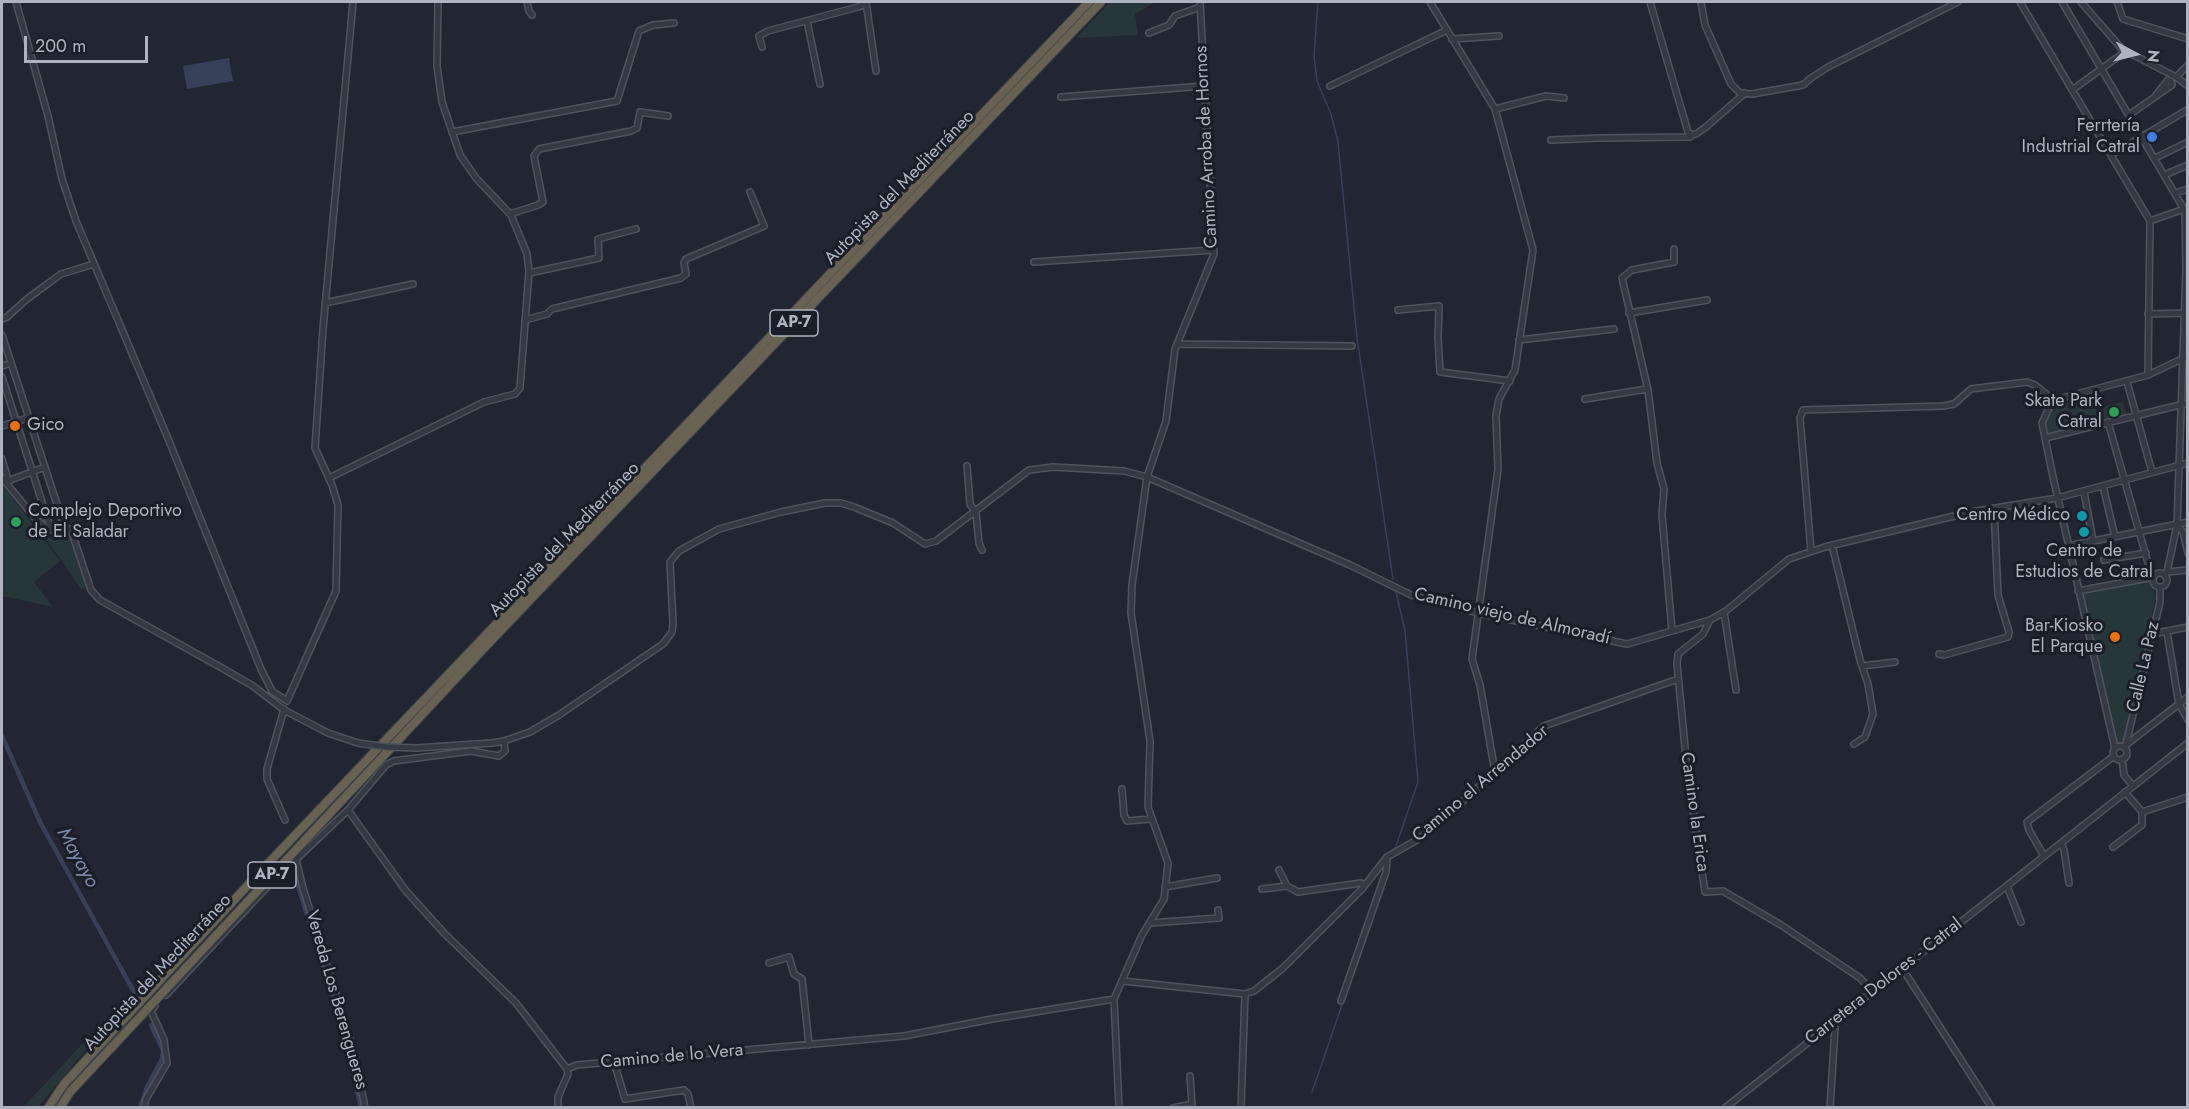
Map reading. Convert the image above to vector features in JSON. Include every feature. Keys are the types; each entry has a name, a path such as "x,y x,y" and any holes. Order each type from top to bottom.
{"highway":[{"name":"Autopista del Mediterráneo","path":"48,1107 64,1084 261,871 1089,2"},
{"name":"Autopista del Mediterráneo","path":"60,1107 70,1092 487,645 1101,2"}],"street":[{"path":"16,2 76,221 168,436 261,669 272,691 287,701"},
{"path":"285,820 267,779 267,770 287,701 336,591 338,505 315,448 353,2"},
{"path":"329,478 484,402 515,394 520,388 529,273 527,254 510,214 460,155 442,102 437,66 438,2"},
{"path":"527,2 532,15"},
{"path":"762,47 759,36 768,31 858,7 866,2 876,71"},
{"path":"1430,2 1495,109 1533,250 1515,370 1499,399 1496,416 1498,469 1472,659 1495,772"},
{"path":"1650,2 1688,132 1692,135"},
{"path":"1701,2 1705,25 1731,84 1740,93 1752,94 1803,85 1828,67 1958,2"},
{"path":"2020,2 2150,221 2148,375"},
{"path":"2062,2 2187,216"},
{"path":"2081,2 2122,49 2176,77 2187,86"},
{"path":"2117,2 2123,19 2187,39"},
{"path":"1149,33 1169,25 1175,16 1200,4"},
{"name":"Camino Arroba de Hornos","path":"1119,1107 1114,999 1142,935 1164,899 1168,863 1165,850 1151,819 1148,798 1150,741 1131,613 1132,585 1147,477 1166,421 1177,344 1214,250 1200,4"},
{"path":"807,21 820,84"},
{"path":"452,132 617,100 639,31 653,25 674,22"},
{"path":"1330,86 1447,30"},
{"path":"1452,39 1499,36"},
{"path":"2072,90 2122,54"},
{"path":"2176,77 2187,65"},
{"path":"1061,97 1204,86"},
{"path":"1551,140 1690,137 1706,127 1745,93"},
{"path":"2129,115 2156,95"},
{"path":"1495,109 1546,96 1564,98"},
{"path":"2111,155 2187,110"},
{"path":"510,214 543,202 534,156 539,149 631,131 637,128 640,112 668,116"},
{"path":"2155,158 2187,142"},
{"path":"2164,175 2187,165"},
{"path":"2175,193 2187,189"},
{"path":"525,320 547,314 552,309 681,278 686,274 684,263 686,259 764,226 750,192"},
{"path":"2150,221 2184,209"},
{"path":"2109,422 2155,584 2160,586 2165,584 2177,525 2184,404 2187,272 2187,230 2184,209"},
{"path":"529,273 599,258 598,239 636,229"},
{"path":"1672,631 1662,515 1665,489 1657,463 1647,388 1622,278 1632,270 1674,262 1674,249"},
{"path":"1034,262 1214,250"},
{"path":"4,318 61,274 94,264"},
{"path":"326,303 413,284"},
{"path":"1629,313 1707,300"},
{"path":"1398,310 1439,306 1440,372 1510,381"},
{"path":"2148,314 2186,313"},
{"path":"1520,340 1614,329"},
{"name":"Camino viejo de Almoradí","path":"2,335 64,526 68,527 73,534 95,596 253,686 284,710 328,733 358,743 387,747 416,748 504,741 530,732 559,715 668,639 673,623 670,562 679,551 719,529 781,512 825,503 841,503 893,523 925,544 936,541 1029,470 1053,467 1113,470 1147,477 1350,565 1411,595 1478,613 1627,644 1710,620 1724,612 1789,559 1811,551 1994,508 2084,492 2187,463"},
{"path":"1177,344 1352,346"},
{"path":"2044,856 2027,822 2114,756 2115,748 2057,498 2042,423 2053,404 2062,398 2148,375 2185,357"},
{"path":"2,366 11,363"},
{"path":"2,376 51,530"},
{"path":"1811,551 1800,418 1803,410 1943,406 1954,404 1971,389 2027,382 2035,385 2053,404"},
{"path":"2127,382 2152,472"},
{"path":"1585,399 1647,388"},
{"path":"2045,438 2184,404"},
{"path":"2,426 28,418"},
{"path":"2181,441 2187,439"},
{"path":"2,459 5,480 35,518 51,530"},
{"path":"967,466 970,504 975,511 982,550"},
{"path":"5,480 45,467"},
{"path":"2103,486 2115,537"},
{"path":"2084,492 2092,541"},
{"path":"1939,654 2008,636 1997,587 1994,508"},
{"path":"35,518 46,515"},
{"path":"2068,546 2187,522"},
{"path":"2177,525 2183,532 2187,552"},
{"path":"51,530 64,526"},
{"path":"1832,545 1862,666 1869,684 1873,714 1865,737 1854,744"},
{"path":"2104,561 2146,554"},
{"path":"2078,591 2153,577 2159,573 2187,570"},
{"name":"Calle La Paz","path":"2126,746 2160,602 2160,586"},
{"path":"1724,612 1736,690"},
{"name":"Camino la Erica","path":"1710,620 1703,634 1678,654 1678,679 1687,768 1705,892 1723,891 1781,925 1860,978 1872,991"},
{"path":"2152,634 2187,627"},
{"path":"2167,632 2179,704 2187,720"},
{"path":"1862,666 1895,662"},
{"name":"Camino el Arrendador","path":"1245,994 1263,986 1283,968 1364,886 1387,857 1417,840 1439,822 1544,726 1678,679"},
{"path":"2115,748 2126,746 2187,698"},
{"path":"144,1107 146,1099 167,1063 164,1040 151,1011 296,859 348,810 386,765 394,761 471,751 499,756 505,751 504,741"},
{"name":"Carretera Dolores - Catral","path":"1725,1107 2187,743"},
{"path":"2122,759 2127,754 2126,746"},
{"path":"2114,756 2122,759"},
{"path":"2122,759 2124,775 2133,786"},
{"path":"1122,789 1124,815 1127,821 1151,819"},
{"path":"2113,847 2142,825 2142,812 2126,792"},
{"path":"2142,812 2187,797"},
{"path":"348,810 406,891 452,941 516,1003 567,1069 568,1074 558,1097 558,1107"},
{"path":"2061,843 2069,883"},
{"path":"1341,1001 1386,872 1387,857"},
{"name":"Vereda Los Berengueres","path":"296,859 355,1056 365,1107"},
{"path":"1278,870 1287,886 1298,892 1362,883 1364,886"},
{"path":"1165,887 1217,878"},
{"path":"1262,889 1287,886"},
{"path":"2007,886 2021,921"},
{"path":"1150,923 1219,918 1218,910"},
{"path":"769,963 789,957 794,974 802,979 809,1045"},
{"path":"1902,968 1992,1107"},
{"path":"1123,981 1245,994 1241,1107"},
{"name":"Camino de lo Vera","path":"567,1069 577,1065 904,1036 1114,999"},
{"path":"1830,1107 1835,1028 1832,1023"},
{"path":"614,1062 625,1099 684,1090 688,1094 692,1107"},
{"path":"1173,1107 1192,1104 1190,1076"}],"shaded area":[{"path":"1110,2 1156,2 1135,14 1138,35 1076,38"},
{"path":"2097,392 2101,407 2123,402 2127,416 2046,435 2044,423 2052,407 2063,399"},
{"name":"Complejo Deportivo de El Saladar","path":"2,484 60,561 34,582 53,607 2,596"},
{"path":"68,529 87,586 82,590 46,539"},
{"path":"2151,581 2156,597 2124,741 2120,744 2114,739 2083,594"},
{"path":"120,1004 124,1010 83,1053 38,1107 23,1107"}],"water":[{"path":"229,58 233,81 187,89 183,66"}],"waterway":[{"path":"1318,2 1314,56 1317,81 1331,114 1338,142 1357,338 1393,579"},
{"path":"1395,849 1418,782 1405,631 1396,592"},
{"name":"Mayayo","path":"2,736 40,822 134,992"},
{"path":"294,873 345,1036 361,1108"},
{"path":"1312,1092 1343,1002"},
{"path":"140,1108 147,1087 162,1059 163,1050 151,1025"}],"place":[{"name":"Ferrtería Industrial Catral","path":"2152,137"},
{"name":"Skate Park Catral","path":"2114,412"},
{"name":"Gico","path":"15,426"},
{"name":"Centro Médico","path":"2082,516"},
{"name":"Complejo Deportivo de El Saladar","path":"16,522"},
{"name":"Centro de Estudios de Catral","path":"2084,532"},
{"name":"Bar-Kiosko El Parque","path":"2115,637"}]}
